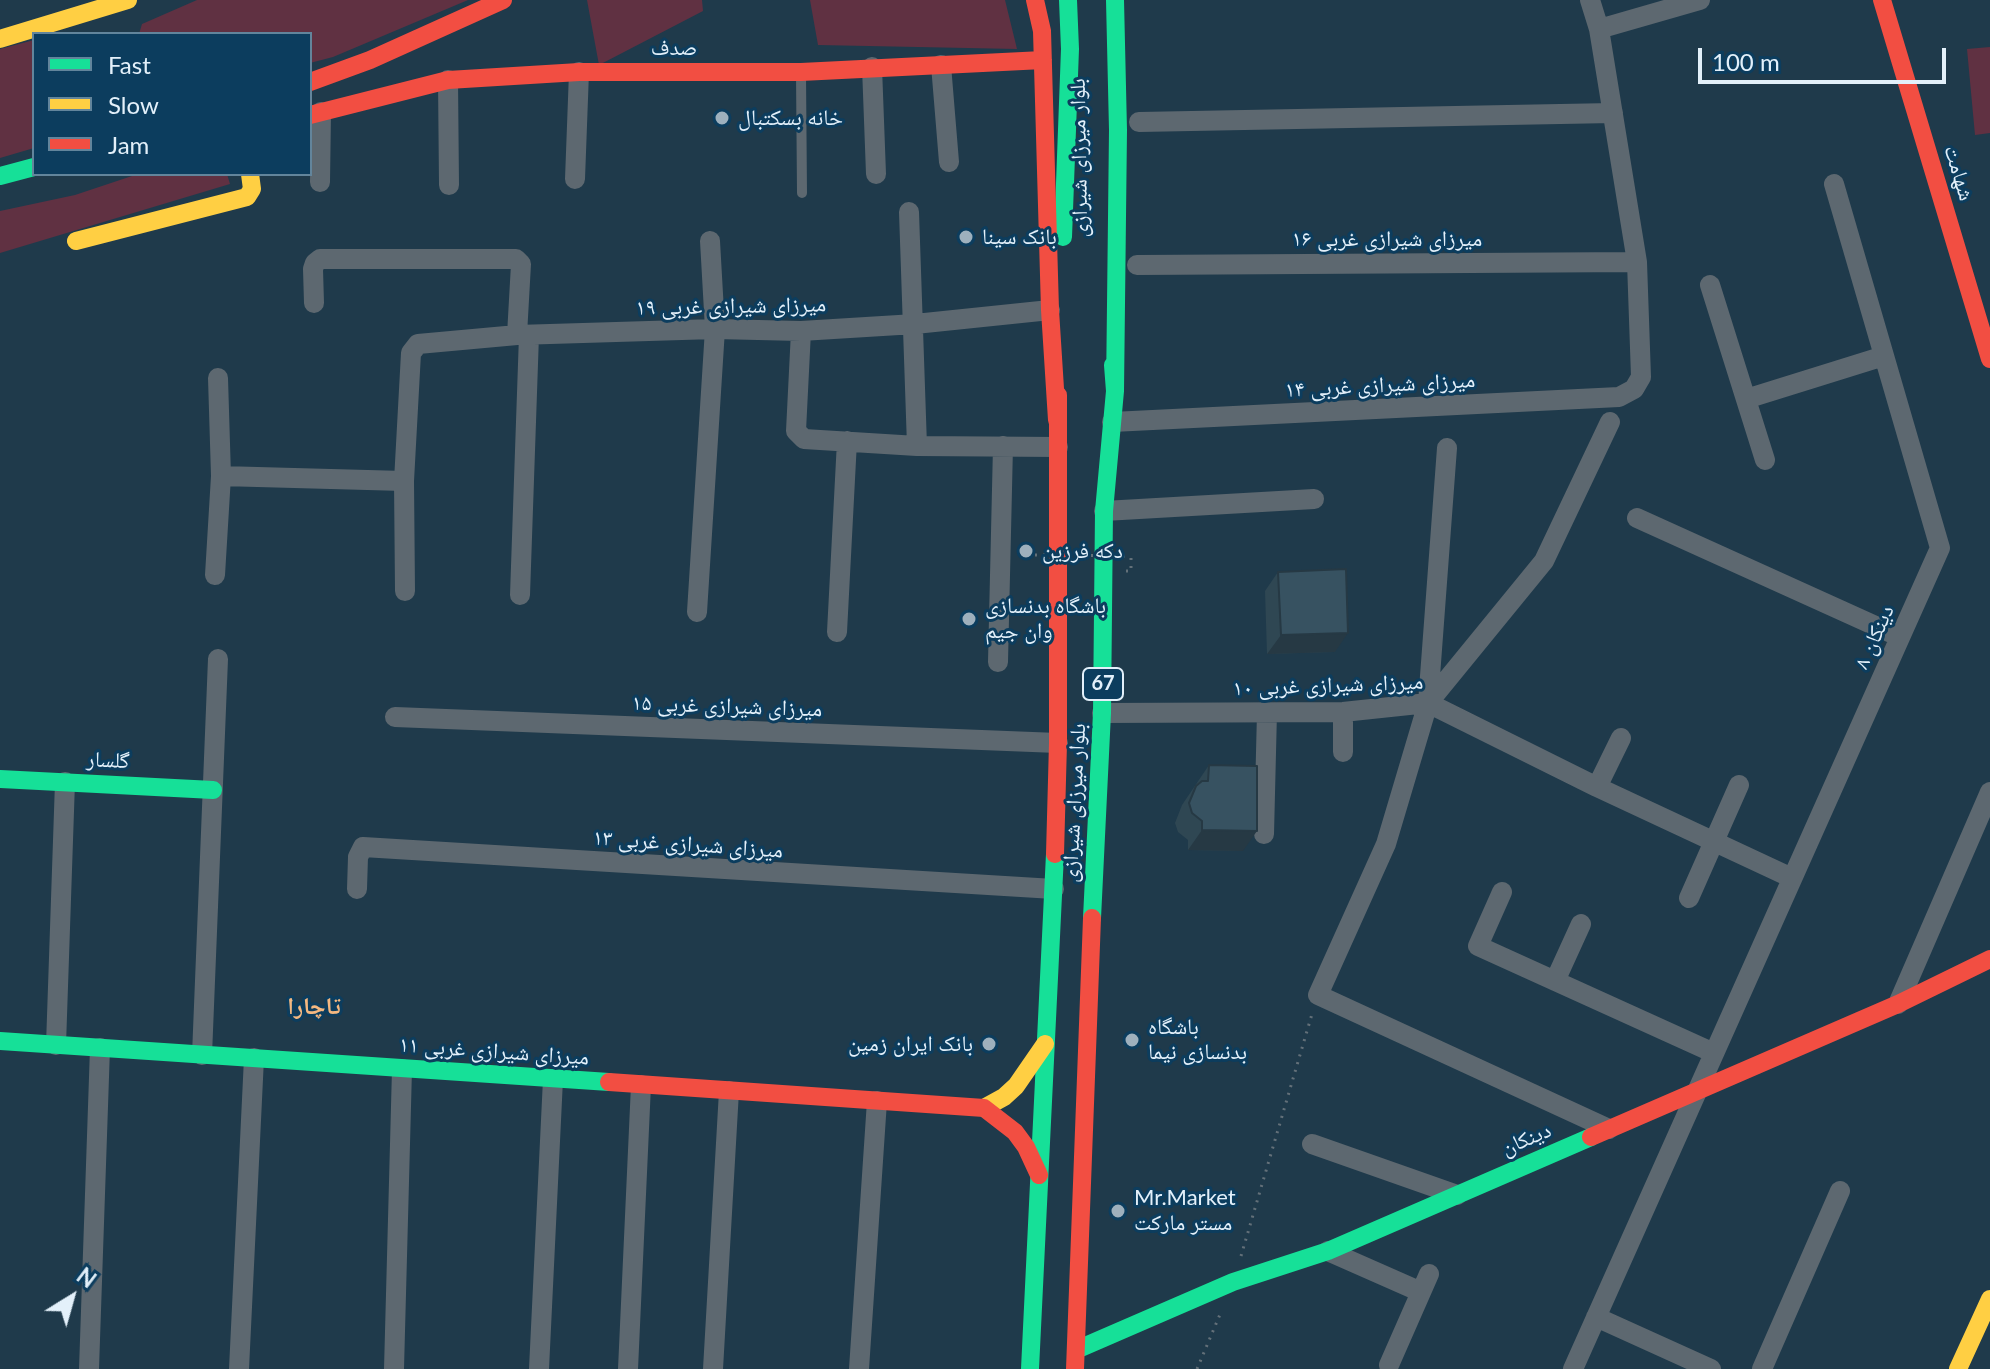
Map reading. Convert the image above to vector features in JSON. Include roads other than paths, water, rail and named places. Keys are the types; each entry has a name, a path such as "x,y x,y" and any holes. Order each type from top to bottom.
{"main road":[{"path":"0,39 128,0"},
{"path":"118,23 144,0"},
{"path":"312,81 370,60 503,0"},
{"path":"1036,0 1042,31 1050,310 1057,420"},
{"name":"بلوار میرزای شیرازی","path":"1030,1369 1054,889 1058,743 1057,420 1070,49 1068,0"},
{"name":"بلوار میرزای شیرازی","path":"1076,1360 1089,974 1102,713 1104,511 1115,391 1104,271 1101,0"},
{"path":"1115,0 1118,130 1115,391"},
{"name":"شهامت","path":"1882,0 1985,326 1990,359"},
{"name":"صدف","path":"316,114 448,80 579,72 801,72 1043,60"},
{"path":"0,176 32,168"},
{"path":"76,241 247,197 252,189 250,176"},
{"name":"گلسار","path":"0,779 213,790"},
{"name":"دینکان","path":"1076,1360 1233,1282 1328,1251 1898,1004 1990,959"},
{"name":"میرزای شیرازی غربی ۱۱","path":"0,1041 984,1108"},
{"path":"1039,1175 1015,1132 984,1108 1016,1086 1045,1044"},
{"path":"1958,1369 1990,1299"}],"street":[{"path":"1590,0 1599,29 1637,262"},
{"path":"1599,29 1700,0"},
{"path":"941,65 949,162"},
{"path":"872,67 876,174"},
{"path":"575,179 579,72"},
{"path":"448,80 449,185"},
{"path":"1139,122 1613,113"},
{"path":"316,114 320,182"},
{"name":"۸ دینکان","path":"1573,1369 1940,548 1834,184"},
{"path":"909,212 917,446"},
{"path":"697,612 715,329 710,241"},
{"path":"314,303 315,263 320,259 516,259 521,264 520,595"},
{"name":"۱۶ میرزای شیرازی غربی","path":"1137,265 1637,262"},
{"name":"۱۴ میرزای شیرازی غربی","path":"1112,422 1619,397 1634,389 1641,377 1637,262"},
{"path":"1710,285 1765,460"},
{"name":"۱۹ میرزای شیرازی غربی","path":"404,481 411,353 418,344 523,335 715,329 801,331 915,324 1050,310"},
{"path":"801,331 796,431 804,439 917,446 1058,447"},
{"path":"1746,399 1884,356"},
{"path":"215,575 221,476 218,378"},
{"path":"1428,703 1544,561 1610,422"},
{"path":"837,632 847,441"},
{"path":"998,662 1003,446"},
{"path":"1447,448 1428,703 1386,844 1318,995 1609,1129"},
{"path":"221,476 404,481 405,591"},
{"path":"1104,511 1314,499"},
{"path":"1637,518 1900,637"},
{"path":"202,1055 218,659"},
{"name":"۱۰ میرزای شیرازی غربی","path":"1102,713 1343,712 1428,703 1597,787 1792,878"},
{"path":"1264,834 1267,712"},
{"path":"1343,712 1343,752"},
{"name":"۱۵ میرزای شیرازی غربی","path":"395,717 1058,743"},
{"path":"1597,787 1621,738"},
{"path":"56,1045 65,782"},
{"path":"1689,898 1739,785"},
{"path":"1898,1004 1990,792"},
{"name":"۱۳ میرزای شیرازی غربی","path":"357,889 358,857 363,847 1054,889"},
{"path":"1502,892 1478,946 1714,1053"},
{"path":"1555,981 1581,924"},
{"path":"89,1369 100,1048"},
{"path":"239,1369 254,1058"},
{"path":"394,1369 402,1069"},
{"path":"539,1369 553,1079"},
{"path":"628,1369 641,1085"},
{"path":"713,1369 729,1091"},
{"path":"859,1369 877,1101"},
{"path":"1312,1144 1457,1195"},
{"path":"1762,1369 1840,1191"},
{"path":"1328,1251 1425,1283 1389,1365"},
{"path":"1596,1317 1711,1369"}],"lane":[{"path":"801,72 802,193"}],"place":[{"name":"خانه بسکتبال","path":"722,118"},
{"name":"بانک سینا","path":"966,237"},
{"name":"دکه فرزین","path":"1026,551"},
{"name":"باشگاه بدنسازی وان جیم","path":"969,619"},
{"name":"باشگاه بدنسازی نیما","path":"1132,1040"},
{"name":"بانک ایران زمین","path":"989,1044"},
{"name":"Mr.Market مستر مارکت","path":"1118,1211"}],"district":[{"name":"تاچارا","path":"314,1006"}]}
